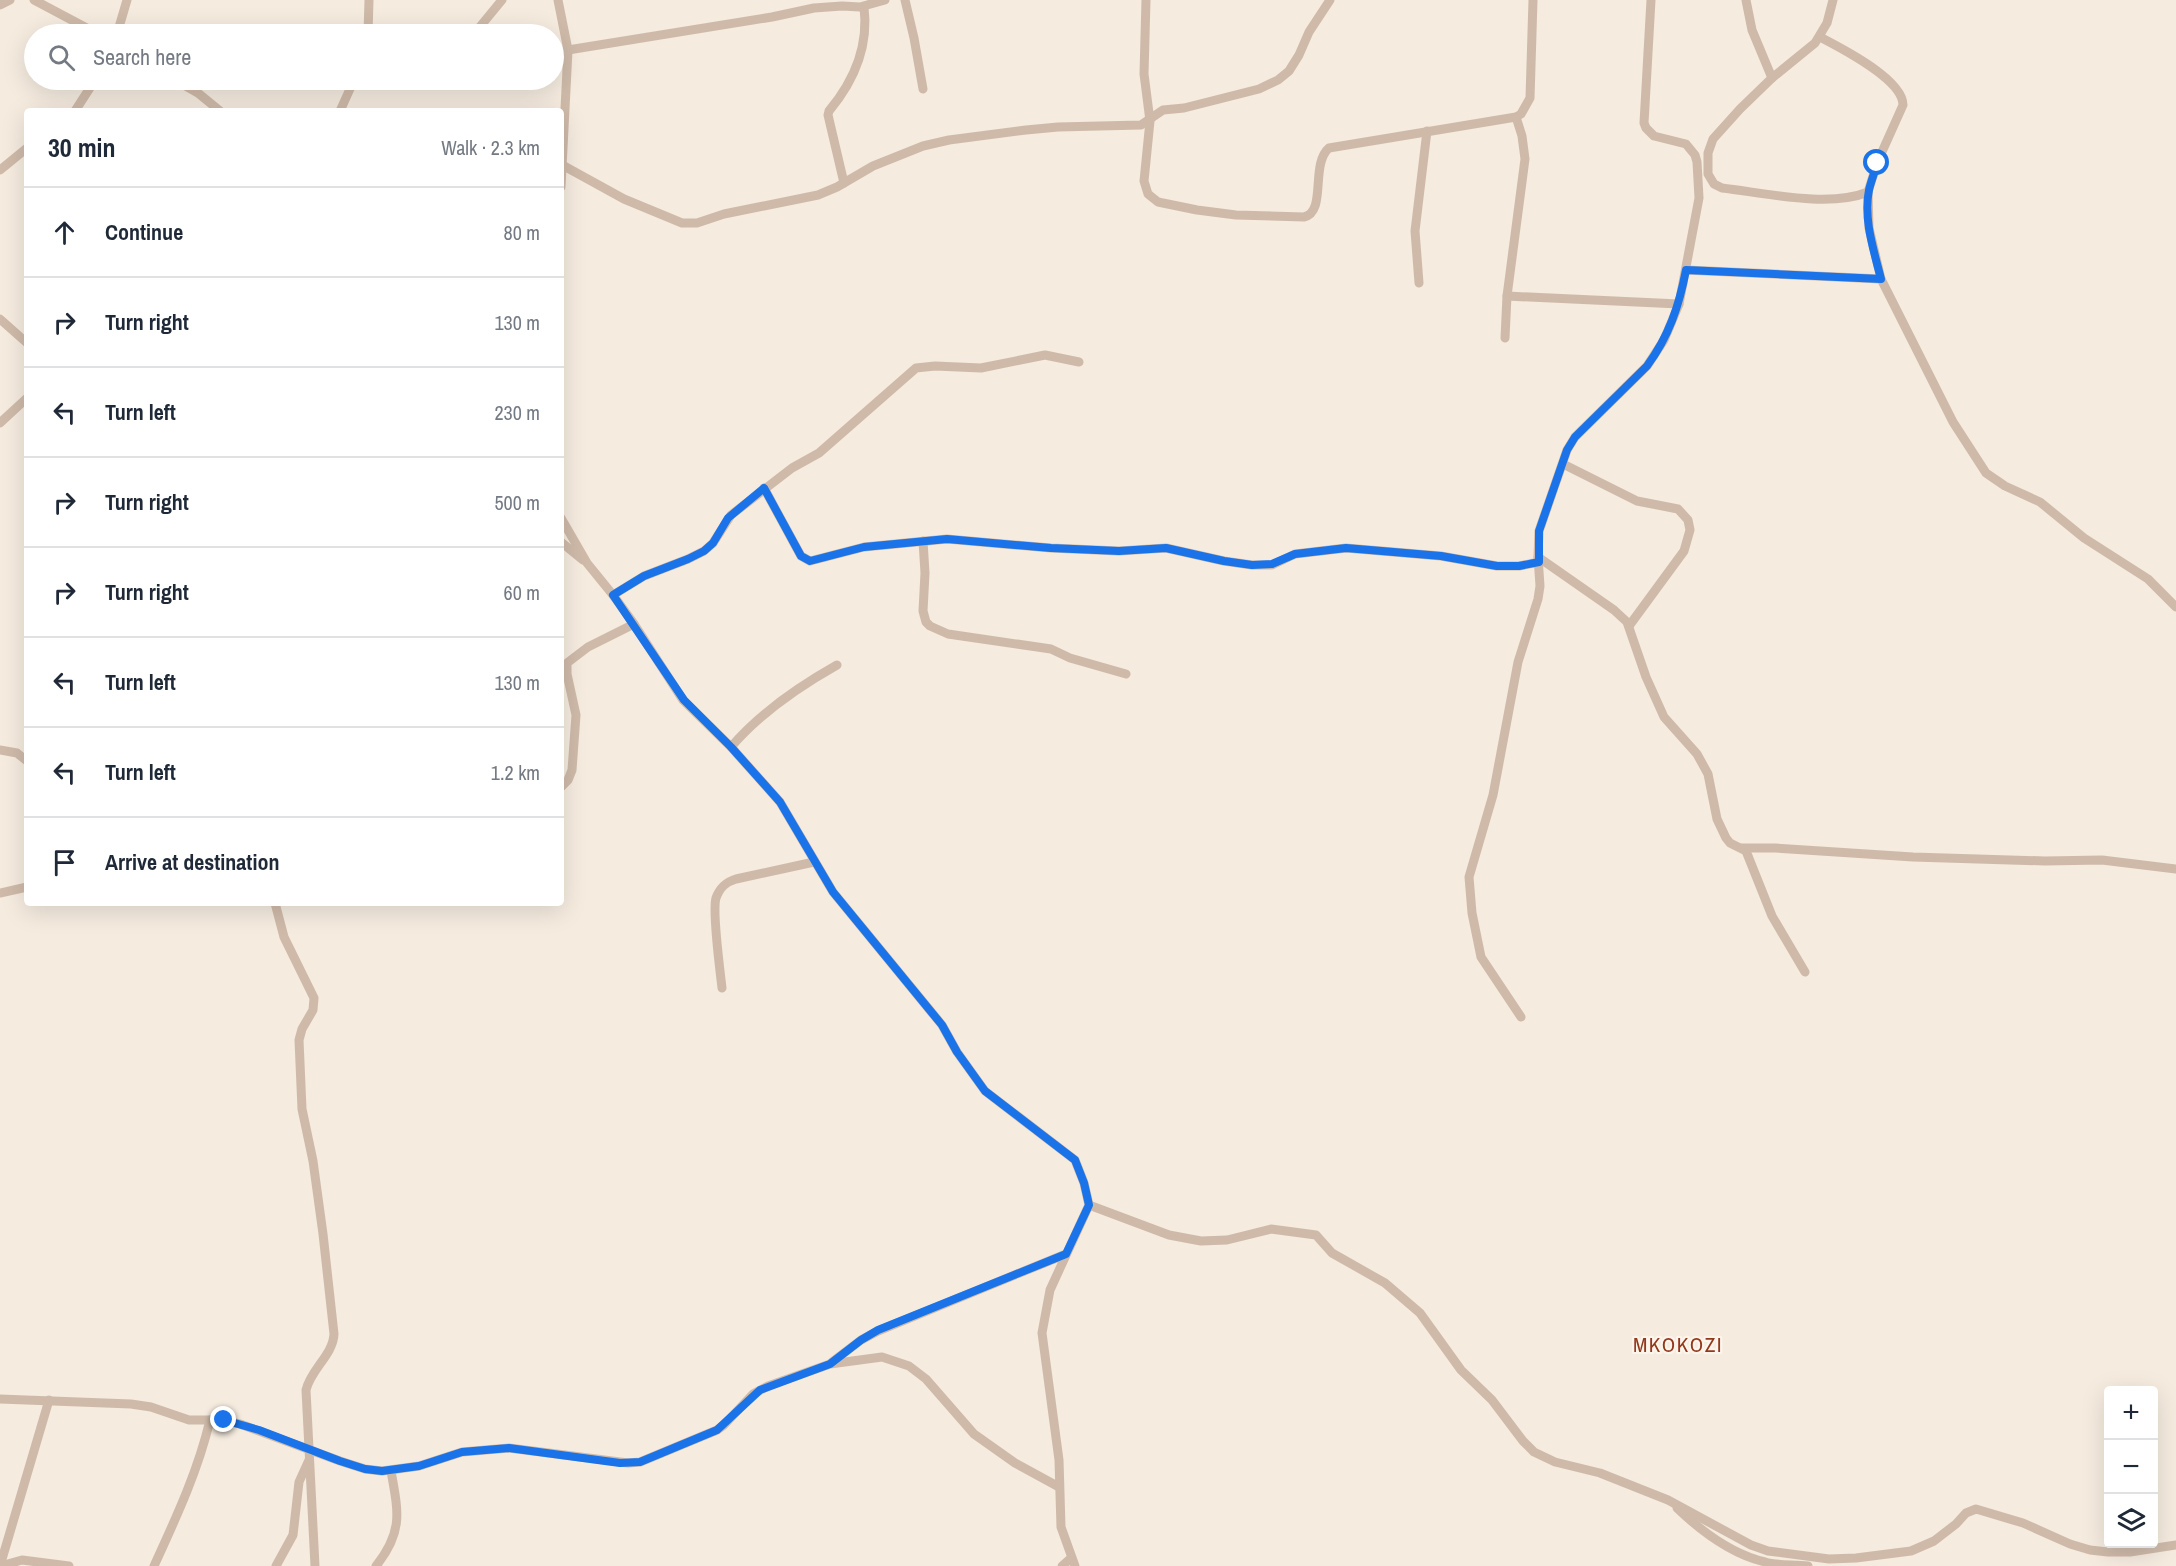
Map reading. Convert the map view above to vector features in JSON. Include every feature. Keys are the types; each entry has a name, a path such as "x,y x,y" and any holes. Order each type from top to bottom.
{"street":[{"path":"0,5 10,0"},
{"path":"34,0 79,24"},
{"path":"120,24 127,0"},
{"path":"368,24 369,0"},
{"path":"482,24 502,0"},
{"path":"558,0 563,24"},
{"path":"568,50 772,17 814,8 864,7 885,0"},
{"path":"905,0 923,89"},
{"path":"1146,0 1144,74 1150,121 1144,181 1145,189 1152,199 1168,205 1236,215 1308,216 1316,206 1320,160 1326,150 1516,117 1521,114 1530,98 1533,0"},
{"path":"564,30 568,50 564,166 624,199 690,225 724,214 818,195 902,153 949,140 1058,127 1136,125 1150,121 1163,110 1184,108 1260,89 1278,80 1292,67 1309,32 1330,0"},
{"path":"1521,1017 1481,957 1472,913 1469,877 1493,795 1518,662 1538,599 1540,586 1539,531 1567,450 1575,437 1647,366 1664,340 1679,304 1699,198 1698,169 1695,155 1689,146 1682,142 1654,136 1644,123 1651,0"},
{"path":"1746,0 1752,30 1772,78"},
{"path":"1833,0 1827,23 1820,37 1809,49 1772,78 1713,139 1708,153 1708,174 1714,184 1722,188 1815,199 1851,198 1868,192"},
{"path":"844,183 828,115 849,82 862,52 866,36 864,7"},
{"path":"1820,37 1864,62 1897,88 1902,97 1903,105 1877,163 1868,192 1869,228 1881,279 1953,422 1986,473 2005,486 2040,502 2097,547 2140,573 2176,607"},
{"path":"77,108 89,90"},
{"path":"193,90 216,108"},
{"path":"341,108 349,90"},
{"path":"1505,338 1507,296 1525,159 1522,136 1516,117"},
{"path":"1419,283 1415,231 1427,131"},
{"path":"0,170 24,150"},
{"path":"1686,270 1881,279"},
{"path":"1507,296 1679,304"},
{"path":"0,319 24,340"},
{"path":"613,595 644,576 704,551 713,543 728,518 792,468 819,453 916,368 935,366 981,368 1045,356 1079,362"},
{"path":"0,423 24,401"},
{"path":"1563,464 1637,501 1678,509 1688,520 1690,530 1684,551 1629,626"},
{"path":"764,488 801,556 808,561 820,560 864,547 947,539 1119,551 1166,548 1252,565 1272,564 1295,554 1346,548 1441,556 1497,566 1519,566 1538,559"},
{"path":"564,523 587,563 634,624 684,700 731,747 780,802 833,892 942,1025 957,1052 985,1091 1075,1160 1089,1205 1050,1290 1042,1333 1059,1460 1061,1527 1073,1562 1062,1566"},
{"path":"923,541 925,573 923,611 924,618 930,626 948,634 1051,649 1126,674"},
{"path":"564,544 587,563"},
{"path":"1538,559 1614,610 1629,626 1634,648 1664,717 1696,754 1708,774 1717,819 1730,843 1742,848 1913,857 2045,861 2102,860 2176,869"},
{"path":"564,785 572,770 576,715 567,674 567,663 588,647 634,624"},
{"path":"731,747 750,725 798,688 837,665"},
{"path":"0,750 17,753 24,759"},
{"path":"1742,848 1749,857 1772,916 1805,972"},
{"path":"722,988 716,904 722,888 728,882 736,879 814,862"},
{"path":"0,893 24,888"},
{"path":"276,906 284,937 314,998 313,1010 302,1029 299,1040 302,1109 323,1234 334,1338 307,1386 315,1566"},
{"path":"1089,1205 1168,1235 1202,1241 1227,1240 1271,1229 1316,1235 1332,1253 1385,1283 1420,1313 1461,1370 1492,1400 1534,1452 1547,1459 1600,1473 1668,1500 1751,1545 1768,1551 1829,1559 1911,1551 1929,1544 1956,1524 1966,1513 1976,1509 2019,1522 2090,1550 2130,1552 2176,1545"},
{"path":"830,1364 878,1330 1066,1254"},
{"path":"0,1399 143,1406 189,1420 224,1420 259,1430 310,1454 365,1469 391,1471 419,1466 462,1452 509,1448 620,1463 640,1462 717,1430 760,1390 830,1364 882,1357 909,1366 926,1379 974,1434 1015,1463 1059,1487"},
{"path":"1,1566 48,1400"},
{"path":"154,1566 203,1449 210,1420"},
{"path":"276,1566 293,1535 299,1482 310,1454"},
{"path":"376,1566 389,1547 398,1523 391,1471"},
{"path":"1668,1500 1695,1526 1742,1555 1779,1565 1808,1566"},
{"path":"1,1566 22,1560 69,1566"}],"district":[{"name":"MKOKOZI","path":"1678,1345"}],"route":[{"path":"224,1420 259,1430 340,1461 365,1469 382,1471 419,1466 462,1452 509,1448 620,1463 640,1462 717,1430 753,1394 768,1386 830,1364 878,1330 1066,1254 1077,1231 1089,1205 1075,1160 985,1091 957,1052 942,1025 833,892 780,802 746,762 693,712 613,595 644,576 704,551 713,543 728,518 764,488 801,556 810,561 864,547 947,539 1119,551 1166,548 1252,565 1278,563 1295,554 1346,548 1441,556 1497,566 1519,566 1539,562 1539,531 1567,450 1575,437 1647,366 1656,353 1679,304 1686,270 1881,279 1870,237 1868,215 1868,192 1877,163"}]}
